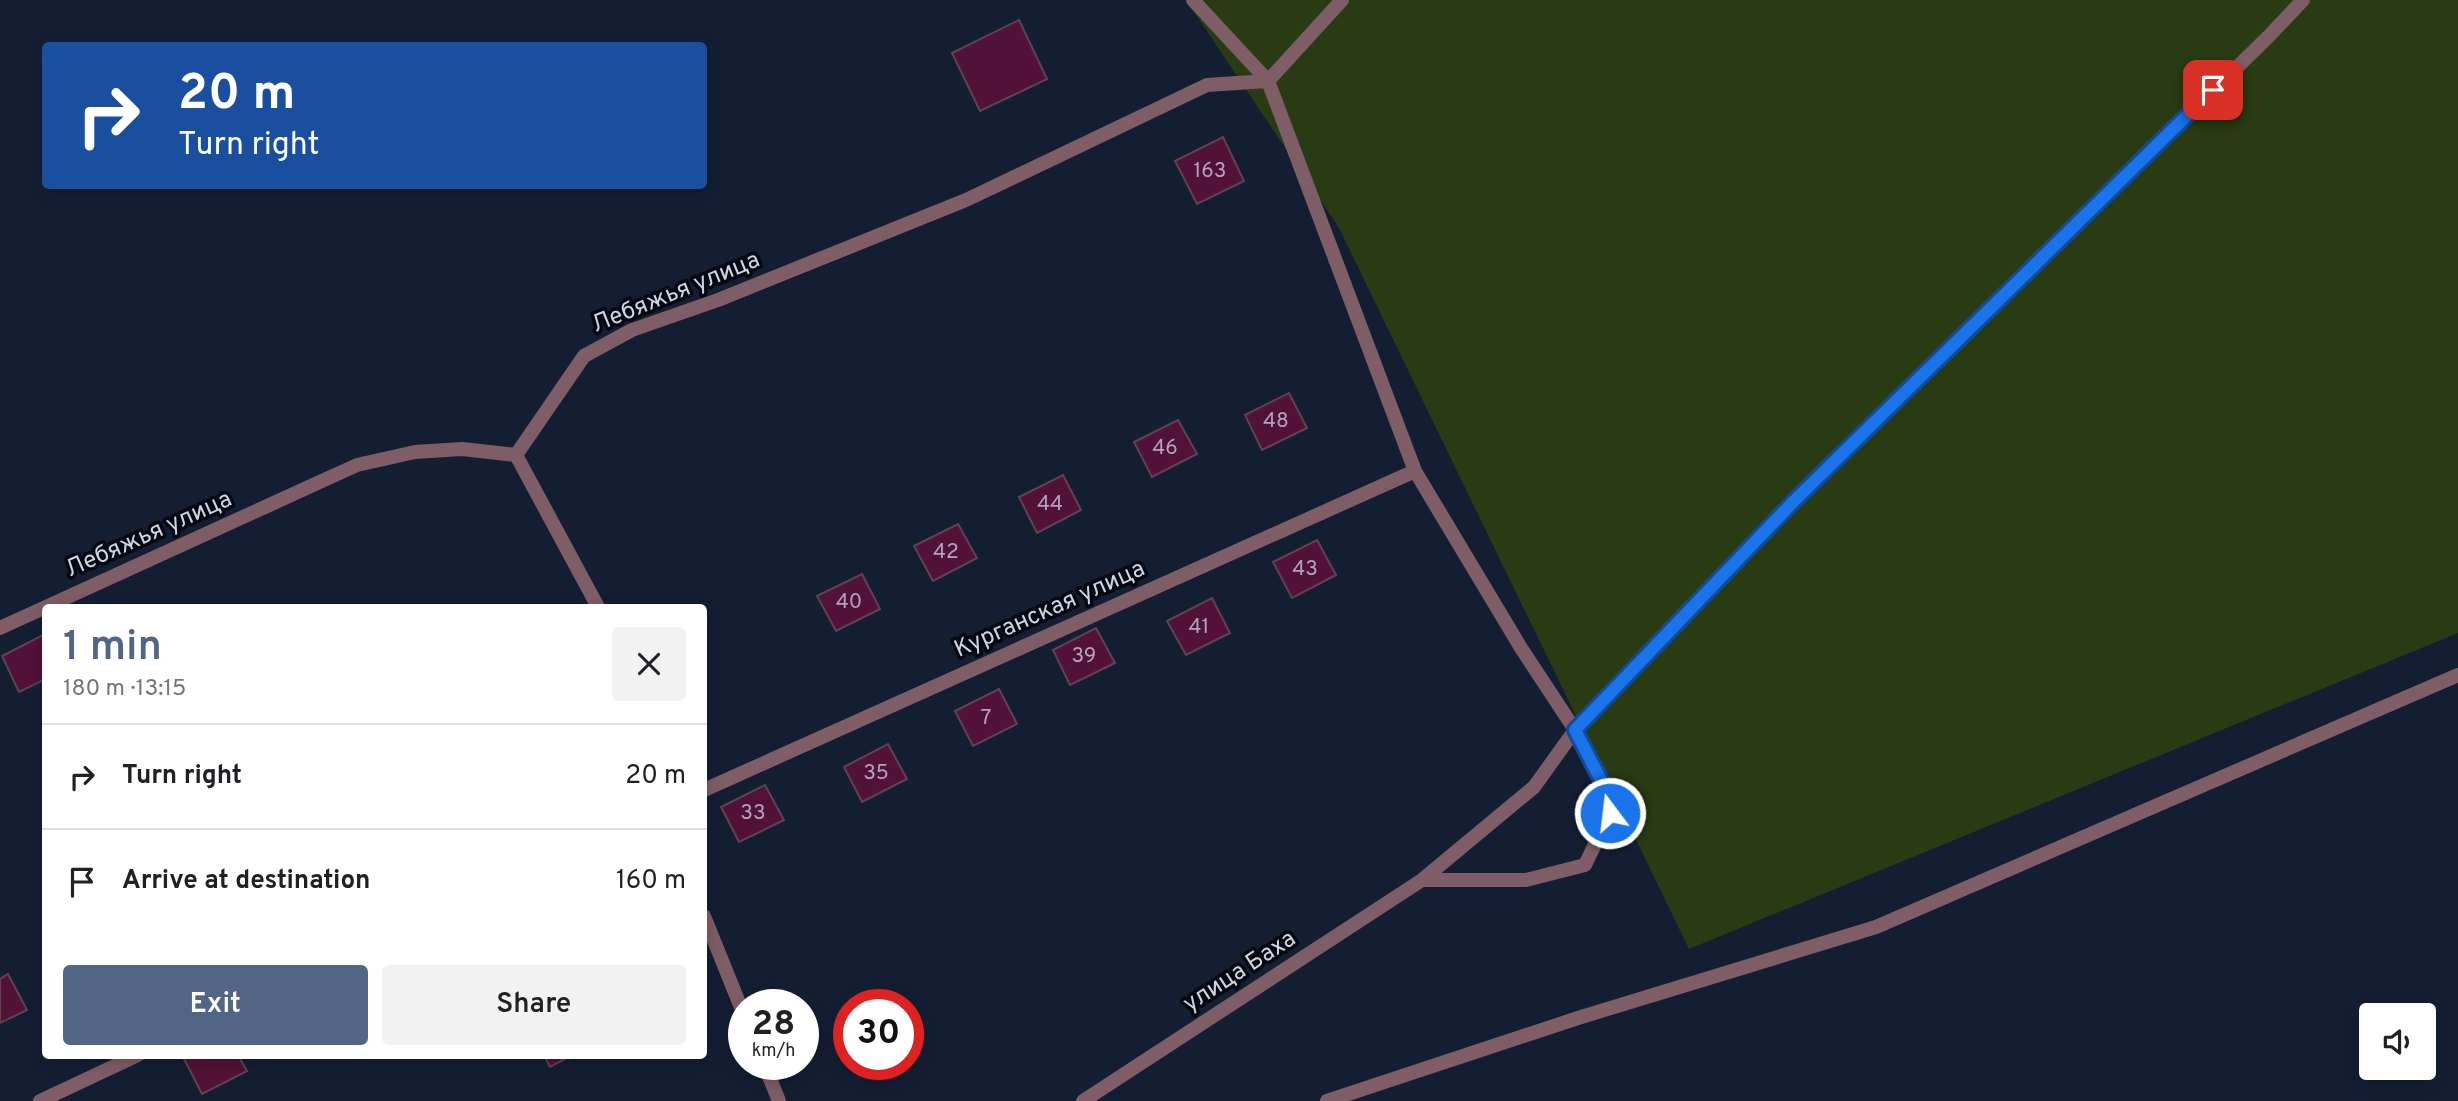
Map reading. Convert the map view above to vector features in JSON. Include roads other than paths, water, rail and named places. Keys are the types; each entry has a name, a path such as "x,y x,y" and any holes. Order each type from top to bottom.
{"street":[{"path":"1193,0 1268,81 1415,471 1521,649 1575,730 1603,784 1610,813 1585,865 1526,880 1422,880"},
{"path":"1268,81 1342,0"},
{"name":"улица Баха","path":"1083,1101 1422,880 1534,787 1575,730 1794,501 2303,0"},
{"name":"Лебяжья улица","path":"53,604 358,465 415,452 461,449 516,455 584,356 632,330 718,300 966,200 1207,85 1268,81"},
{"path":"516,455 596,604"},
{"name":"Курганская улица","path":"707,789 1415,471"},
{"name":"Лебяжья улица","path":"0,628 42,609"},
{"path":"1327,1101 1578,1018 1876,926 2458,675"},
{"path":"707,923 734,989"},
{"path":"40,1101 129,1059"},
{"path":"770,1080 779,1101"}]}
